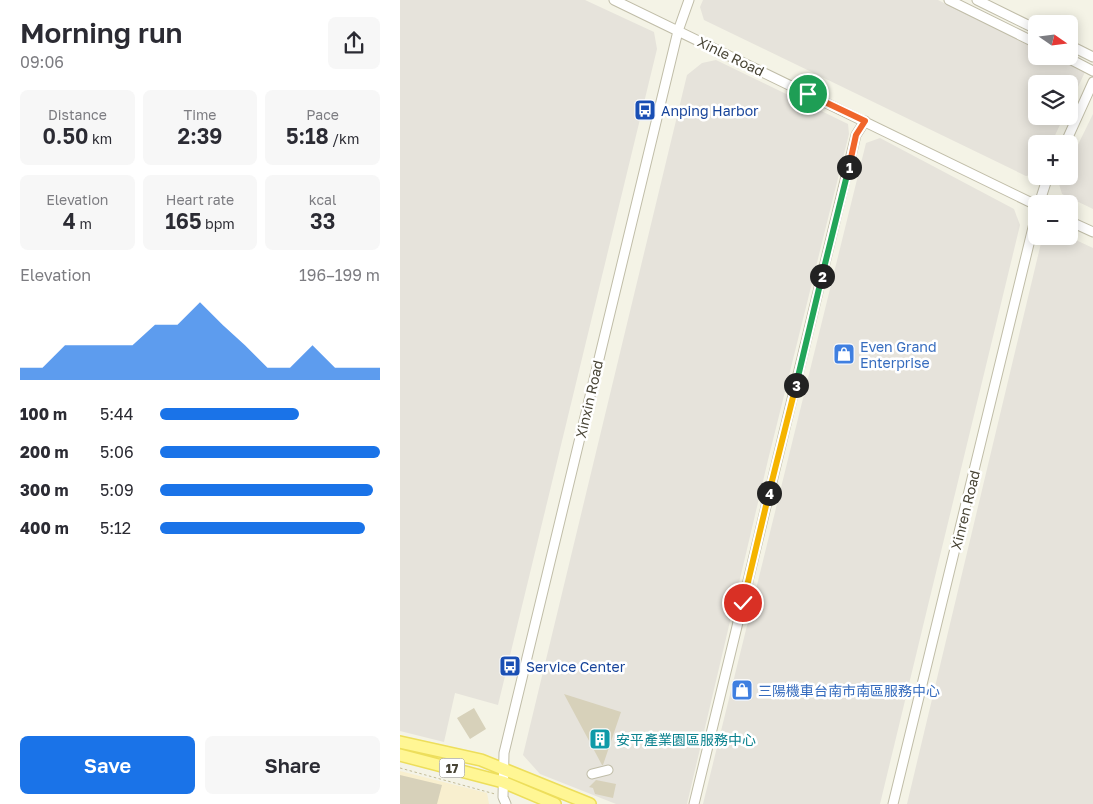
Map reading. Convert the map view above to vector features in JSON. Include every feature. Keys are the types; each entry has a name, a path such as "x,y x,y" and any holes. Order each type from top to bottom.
{"main road":[{"name":"17","path":"400,742 481,760 590,804"},
{"name":"17","path":"400,755 503,782 555,804"}],"street":[{"name":"Xinle Road","path":"614,0 1028,199"},
{"name":"Xinxin Road","path":"506,804 502,768 504,753 678,31 689,0"},
{"path":"949,0 1028,39"},
{"path":"977,0 989,3 1028,25"},
{"path":"982,16 989,3"},
{"path":"1078,50 1093,57"},
{"path":"1078,63 1093,71"},
{"path":"1069,135 1093,82"},
{"path":"694,804 856,135 865,121"},
{"path":"1078,225 1093,232"},
{"name":"Xinren Road","path":"894,804 1029,245"},
{"path":"592,774 608,770"}],"path":[{"path":"400,768 490,791"}],"shaded area":[{"path":"400,0 585,0 654,32 657,49 498,705 455,693 444,742 400,731"},
{"path":"703,0 938,0 1028,44 1028,65 1071,65 1085,72 1078,87 1078,75 1028,75 1028,125 1060,125 1055,135 1028,135 1028,176 1026,176 704,20 700,7"},
{"path":"716,60 848,124 849,134 768,460 687,804 616,804 540,774 523,755 687,75 702,63"},
{"path":"1093,114 1093,209 1078,202 1078,195 1062,194 1059,185 1078,185 1078,145"},
{"path":"880,138 1014,209 1020,225 880,804 703,804 866,143"},
{"path":"1078,241 1093,248 1093,804 907,804 1041,245 1078,245"},
{"path":"400,771 487,793 489,804 400,804"}],"building":[{"name":"安平產業園區服務中心","path":"564,694 621,712 603,765 602,765"},
{"path":"474,708 486,729 470,739 457,718"},
{"path":"400,775 442,785 437,804 400,804"},
{"path":"596,780 616,784 613,798 595,794 593,788 589,787"}],"place":[{"name":"Anping Harbor","path":"645,110"},
{"name":"Even Grand Enterprise","path":"844,354"},
{"name":"Service Center","path":"510,666"},
{"name":"三陽機車台南市南區服務中心","path":"742,690"},
{"name":"安平產業園區服務中心","path":"600,739"}],"route":[{"path":"743,603 856,135 865,121 808,94"}]}
